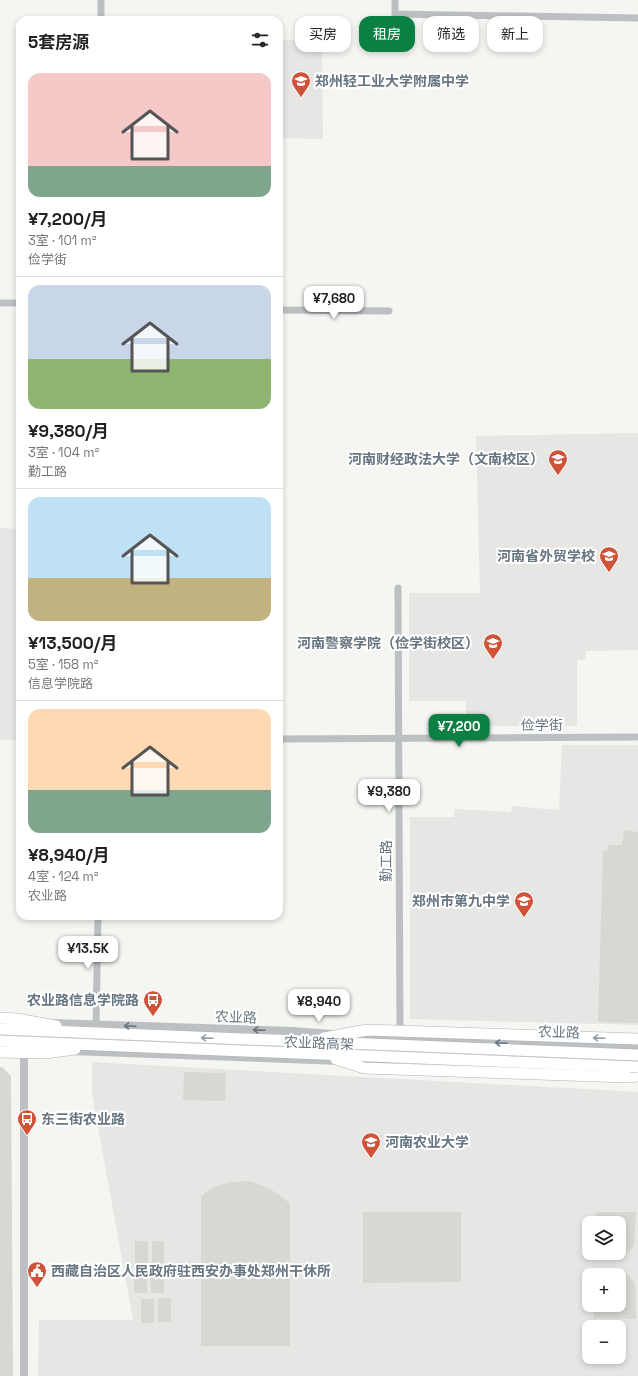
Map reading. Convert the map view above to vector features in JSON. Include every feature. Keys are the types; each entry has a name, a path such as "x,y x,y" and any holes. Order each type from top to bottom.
{"highway":[{"path":"0,1018 17,1019 86,1033"},
{"name":"农业路高架","path":"0,1030 638,1055"},
{"path":"305,1042 367,1030 638,1039"},
{"name":"农业路高架","path":"0,1041 638,1067"},
{"path":"0,1052 59,1052 94,1045"},
{"path":"322,1054 364,1068 633,1076"}],"street":[{"path":"101,0 101,16"},
{"path":"394,0 395,14 638,18"},
{"path":"0,303 16,303"},
{"path":"283,310 389,311"},
{"name":"勤工路","path":"398,588 400,1038"},
{"name":"俭学街","path":"283,739 638,737"},
{"path":"96,1025 98,920"},
{"name":"农业路","path":"0,1021 293,1031 400,1038 638,1048"},
{"path":"24,1022 24,1376"},
{"path":"0,1048 638,1073"}],"shaded area":[{"name":"郑州轻工业大学附属中学","path":"283,40 295,40 295,52 322,52 323,139 283,138"},
{"path":"638,433 638,650 586,651 585,660 577,660 577,726 466,726 466,701 409,701 409,593 480,593 476,436"},
{"path":"0,528 16,529 16,740 0,740"},
{"name":"郑州市第九中学","path":"562,745 638,745 638,1025 410,1019 410,817 454,817 454,809 511,812 512,806 559,810"},
{"path":"624,830 638,832 638,1023 598,1022 603,851 607,851 608,845 622,845"},
{"name":"河南农业大学","path":"92,1062 638,1092 638,1376 38,1376 39,1320 133,1320 92,1094"},
{"path":"0,1067 2,1067 11,1076 13,1376 0,1376"},
{"path":"184,1072 226,1073 225,1101 183,1100"},
{"path":"246,1181 259,1184 270,1189 290,1204 290,1346 201,1346 201,1196 216,1186 222,1184"},
{"path":"363,1212 461,1212 461,1282 363,1283"},
{"path":"596,1212 636,1212 634,1246 626,1254 626,1216 596,1216"},
{"path":"135,1241 148,1241 148,1265 135,1265"},
{"path":"152,1241 164,1241 164,1265 152,1265"},
{"path":"134,1269 147,1269 147,1293 134,1293"},
{"path":"151,1269 164,1269 164,1293 151,1293"},
{"path":"626,1273 635,1283 636,1319 594,1318 594,1312 626,1312"},
{"path":"158,1298 171,1298 171,1322 158,1322"},
{"path":"141,1299 154,1299 154,1323 141,1323"}],"place":[{"name":"郑州轻工业大学附属中学","path":"301,98"},
{"name":"河南财经政法大学（文南校区）","path":"558,476"},
{"name":"河南省外贸学校","path":"609,573"},
{"name":"河南警察学院（俭学街校区）","path":"493,660"},
{"name":"郑州市第九中学","path":"524,918"},
{"name":"农业路信息学院路","path":"153,1017"},
{"name":"东三街农业路","path":"27,1136"},
{"name":"河南农业大学","path":"371,1159"},
{"name":"西藏自治区人民政府驻西安办事处郑州干休所","path":"37,1288"}]}
